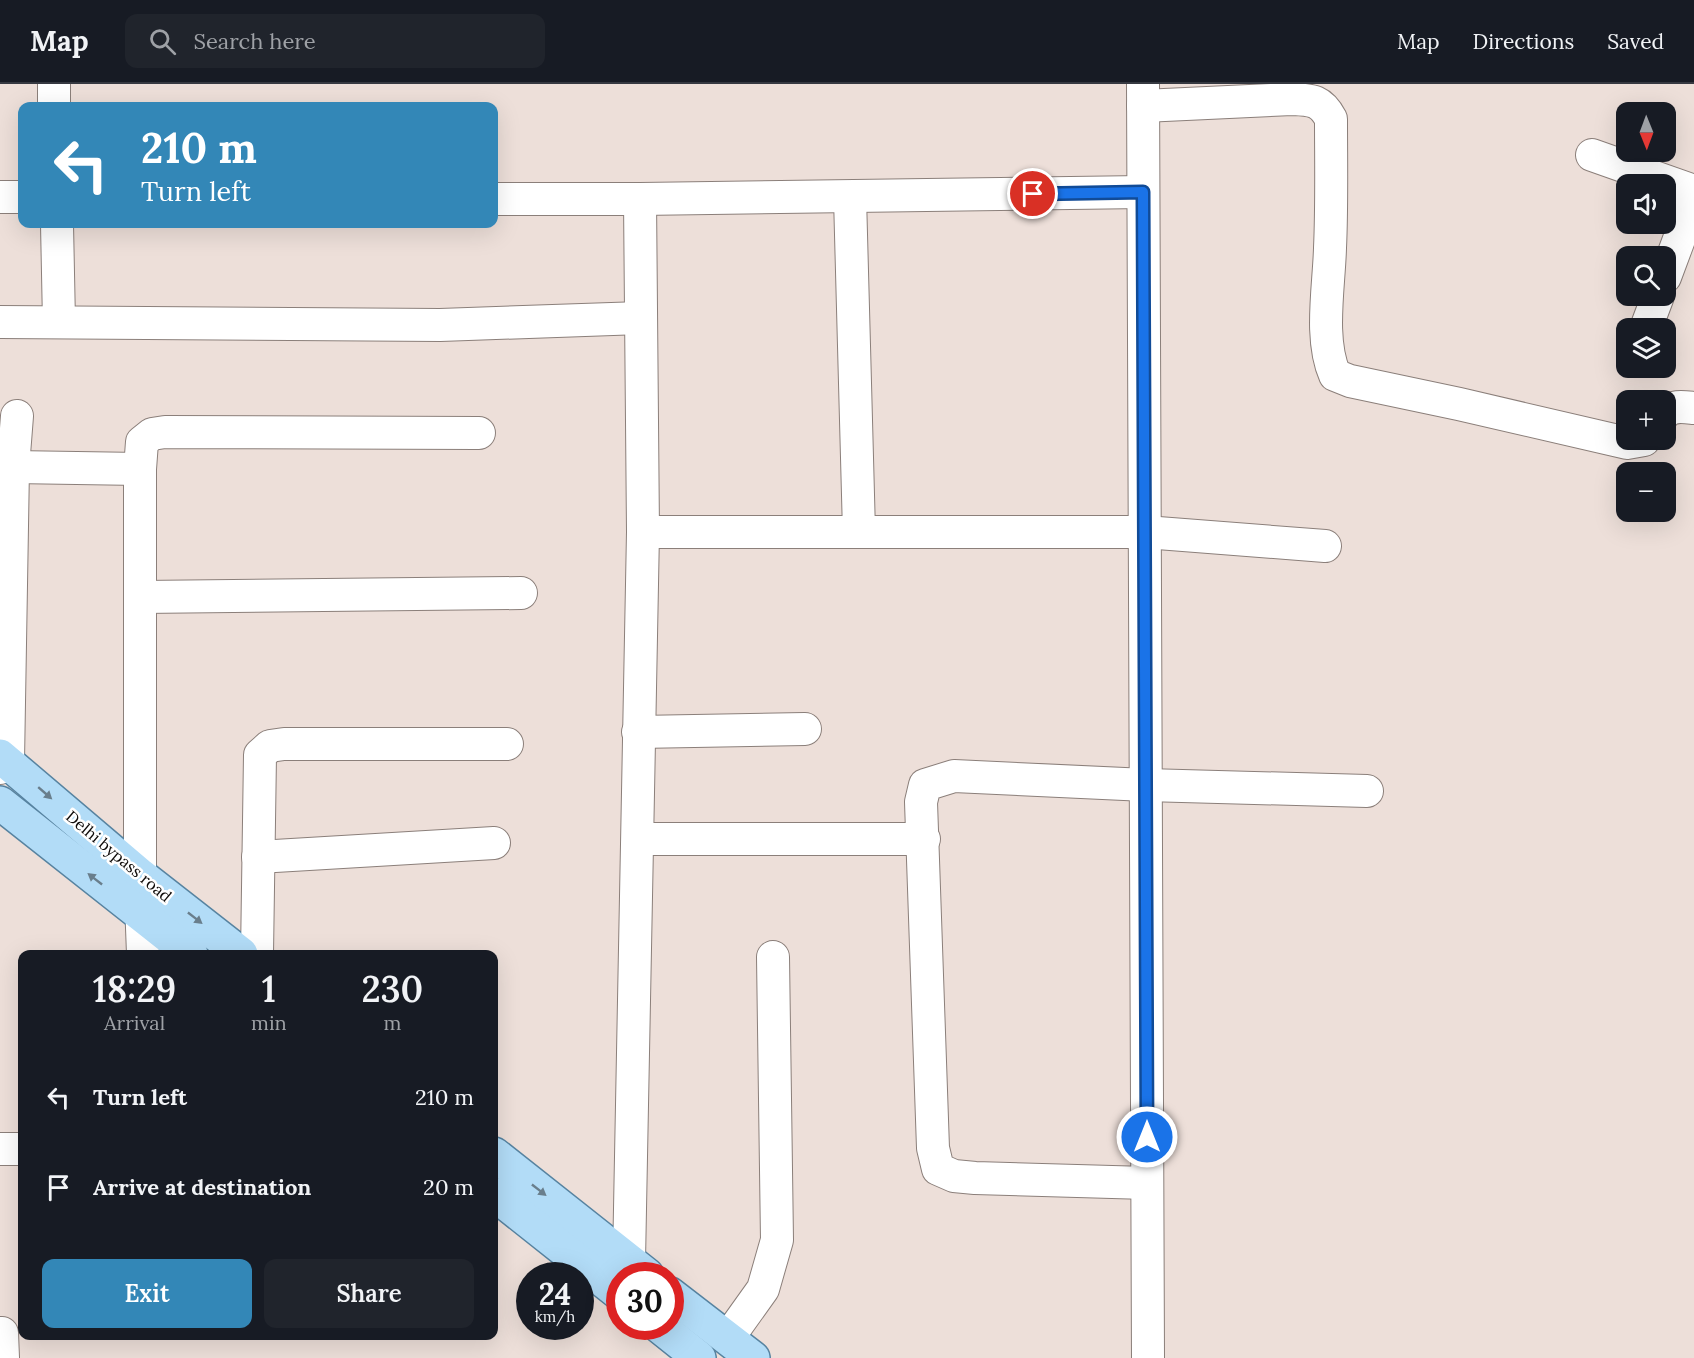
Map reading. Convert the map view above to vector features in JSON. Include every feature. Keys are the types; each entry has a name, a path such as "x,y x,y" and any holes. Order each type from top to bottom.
{"main road":[{"name":"Delhi bypass road","path":"3,762 235,950"},
{"name":"Delhi bypass road","path":"0,803 186,950"},
{"path":"498,1157 630,1262"},
{"path":"498,1197 606,1283"},
{"path":"684,1304 741,1348"},
{"path":"676,1340 699,1358"}],"street":[{"path":"54,84 54,102"},
{"path":"1149,1358 1143,95 1311,100 1325,107 1331,119 1330,245 1326,341 1329,361 1335,375 1350,381 1616,440"},
{"path":"1592,155 1694,191"},
{"path":"498,199 850,197 1143,192"},
{"path":"0,197 18,197"},
{"path":"850,197 859,531"},
{"path":"638,1262 638,732 642,532 640,199"},
{"path":"1676,247 1694,199"},
{"path":"57,228 59,322"},
{"path":"0,322 440,325 641,318"},
{"path":"1676,408 1694,408"},
{"path":"3,762 13,467 17,416"},
{"path":"143,950 140,874 140,469 142,442 152,434 165,432 479,433"},
{"path":"13,467 140,469"},
{"path":"642,532 1145,532 1325,546"},
{"path":"141,597 521,593"},
{"path":"638,732 805,729"},
{"path":"257,950 260,754 270,746 284,744 507,744"},
{"path":"1147,1183 975,1178 954,1176 938,1169 933,1148 921,802 925,785 954,776 1146,785 1367,791"},
{"path":"638,839 924,839"},
{"path":"258,857 494,843"},
{"path":"741,1348 763,1289 777,1240 773,957"},
{"path":"0,1149 18,1149"}],"route":[{"path":"1033,194 1143,192 1147,1137"}]}
